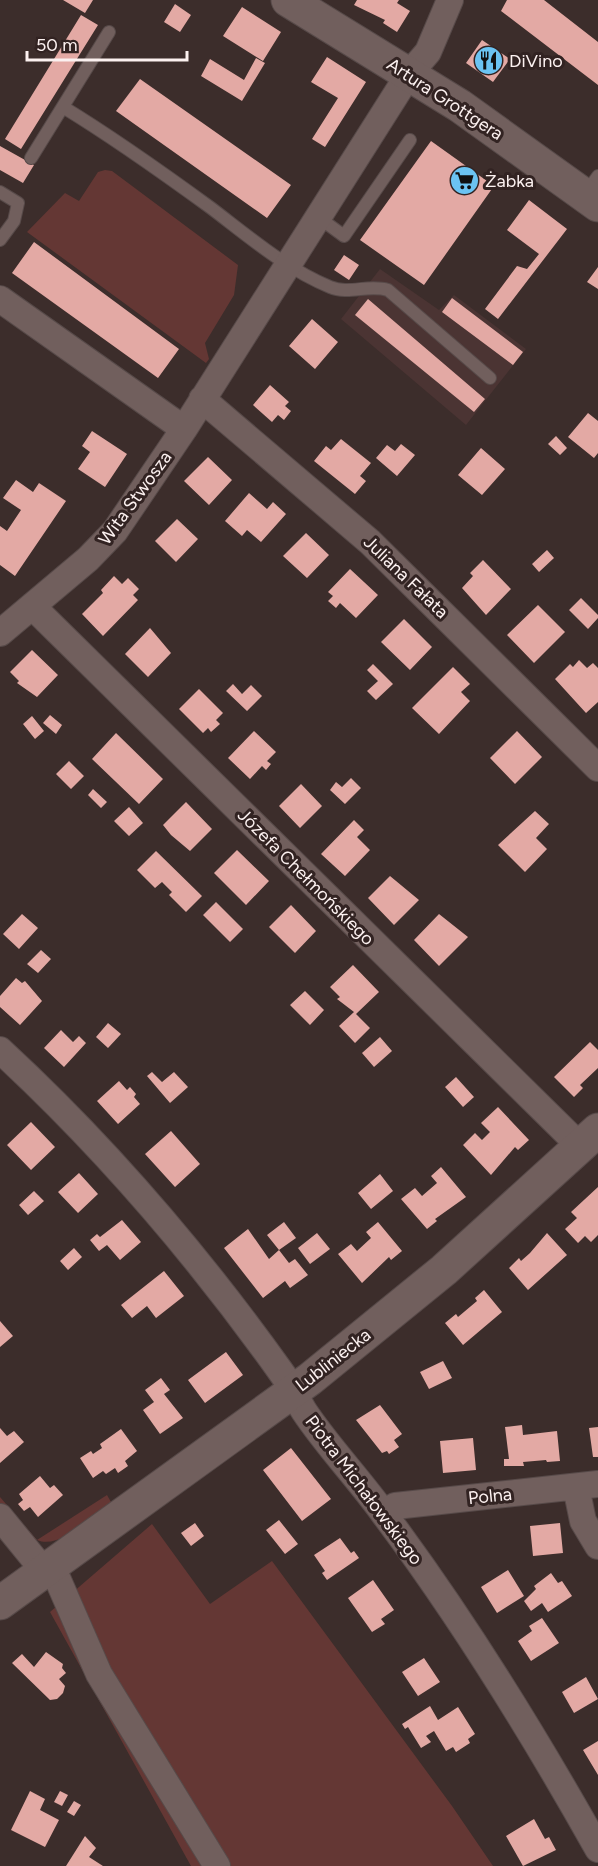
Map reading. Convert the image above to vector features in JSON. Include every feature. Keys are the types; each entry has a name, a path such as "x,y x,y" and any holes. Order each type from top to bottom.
{"street":[{"name":"Artura Grottgera","path":"288,0 460,106 593,192"},
{"name":"Wita Stwosza","path":"0,633 88,559 115,531 184,429 409,74 428,52 450,0"},
{"path":"0,298 184,429"},
{"name":"Juliana Fałata","path":"202,399 370,542 598,768"},
{"name":"Józefa Chełmońskiego","path":"32,606 590,1138"},
{"name":"Piotra Michałowskiego","path":"0,1050 56,1105 152,1210 208,1277 293,1391 304,1410 385,1514 477,1645 547,1757 598,1849"},
{"name":"Lubliniecka","path":"0,1603 293,1391 444,1270 590,1138"},
{"path":"587,1486 583,1521 598,1546"},
{"name":"Polna","path":"385,1514 395,1506 587,1486"},
{"path":"0,1517 58,1580 99,1674 217,1866"}],"lane":[{"path":"31,158 109,32"},
{"path":"63,107 288,264 339,291 377,287 388,290 490,378"},
{"path":"318,217 344,236 410,140"},
{"path":"0,192 18,203 14,221 0,240"}],"shaded area":[{"path":"112,171 238,265 234,295 205,343 209,359 206,363 27,232 65,193 79,201 98,172"},
{"path":"380,269 439,310 454,295 526,349 466,425 341,319"},
{"path":"107,1495 111,1502 76,1530 56,1540 46,1542 37,1540"},
{"path":"0,1497 37,1540 34,1542 0,1503"},
{"path":"152,1524 210,1604 272,1561 452,1806 493,1866 191,1866 50,1612"}],"building":[{"path":"63,0 93,0 85,13"},
{"path":"357,0 399,0 397,3 410,11 397,32 383,23 385,20 354,5"},
{"path":"507,0 544,0 598,42 598,85 501,11"},
{"path":"175,4 191,15 180,32 164,22"},
{"path":"242,7 281,32 263,61 223,36"},
{"path":"81,15 98,25 21,149 5,139"},
{"name":"DiVino","path":"482,40 510,59 493,82 466,63"},
{"path":"327,57 366,82 325,147 312,139 338,98 311,82"},
{"path":"256,58 265,63 242,101 201,76 210,59 244,80"},
{"path":"140,79 291,185 267,218 116,111"},
{"path":"431,141 494,186 424,285 360,240"},
{"path":"0,146 34,165 23,183 0,170"},
{"path":"529,200 567,229 498,319 485,309 517,266 527,269 539,254 507,230"},
{"path":"34,242 179,349 158,378 12,273"},
{"path":"344,255 359,265 349,280 334,270"},
{"path":"598,267 598,289 587,282"},
{"path":"452,298 523,352 513,365 442,312"},
{"path":"368,299 485,399 474,412 355,315"},
{"path":"312,319 338,342 315,369 289,346"},
{"path":"270,385 289,402 285,406 291,411 284,420 278,415 272,422 253,405"},
{"path":"588,413 598,421 598,453 594,458 568,437"},
{"path":"92,431 127,454 105,487 78,469 90,452 82,446"},
{"path":"556,436 567,448 560,455 548,444"},
{"path":"341,439 371,463 360,476 366,481 355,494 314,461 326,446 331,450"},
{"path":"401,444 415,455 397,476 376,458 387,445 395,451"},
{"path":"481,448 505,469 482,495 458,475"},
{"path":"208,457 232,480 209,505 184,481"},
{"path":"16,480 33,492 39,483 66,501 15,576 0,565 0,526 7,531 21,510 3,498"},
{"path":"249,493 267,509 273,502 286,514 261,542 247,530 242,536 225,521"},
{"path":"177,519 198,539 176,562 155,541"},
{"path":"306,533 329,555 307,578 283,556"},
{"path":"547,550 554,558 539,572 532,564"},
{"path":"483,560 511,589 486,615 462,588 473,576 470,573"},
{"path":"350,569 378,595 356,618 340,603 336,608 328,601 333,596 328,592"},
{"path":"114,576 122,584 128,578 139,589 133,595 138,600 103,636 82,614 103,593 101,590"},
{"path":"581,598 598,615 588,629 569,610"},
{"path":"538,605 565,632 534,663 507,635"},
{"path":"404,619 432,647 410,670 381,642"},
{"path":"150,628 171,653 148,677 125,654"},
{"path":"32,650 58,675 37,697 17,683 19,681 10,672"},
{"path":"579,660 587,668 593,663 598,668 598,702 586,713 555,679 570,664 573,667"},
{"path":"373,664 393,684 376,700 367,691 378,681 367,670"},
{"path":"453,667 470,684 461,692 470,701 439,734 412,708"},
{"path":"233,684 242,694 251,685 262,696 247,711 226,691"},
{"path":"199,689 223,713 216,720 220,724 211,732 208,728 203,733 179,709"},
{"path":"50,715 62,725 56,734 43,723"},
{"path":"32,716 44,731 35,739 23,724"},
{"path":"254,731 276,752 267,761 271,764 266,770 262,766 250,779 228,758"},
{"path":"517,731 542,757 515,784 490,758"},
{"path":"116,733 163,779 139,804 92,759"},
{"path":"69,761 84,776 71,789 56,774"},
{"path":"351,778 361,788 345,804 330,790 336,782 342,787"},
{"path":"301,784 322,806 300,828 279,806"},
{"path":"93,789 107,802 101,808 88,795"},
{"path":"186,802 212,829 190,851 163,825"},
{"path":"129,807 143,823 129,836 114,821"},
{"path":"535,811 549,824 536,838 547,849 525,872 498,845"},
{"path":"354,820 364,830 357,837 370,850 345,876 321,854"},
{"path":"237,850 269,881 246,905 214,873"},
{"path":"156,851 202,896 186,912 169,895 172,892 162,882 155,888 137,870"},
{"path":"390,876 419,900 394,925 368,898"},
{"path":"216,902 243,929 230,942 203,915"},
{"path":"291,905 316,931 295,953 269,927"},
{"path":"22,914 38,928 19,949 3,934"},
{"path":"439,914 468,937 439,966 414,940"},
{"path":"41,950 51,959 38,973 27,964"},
{"path":"353,965 379,992 356,1014 370,1028 355,1043 339,1026 354,1012 337,999 340,997 330,987"},
{"path":"16,978 22,983 25,981 42,1001 20,1025 0,1007 0,996"},
{"path":"305,991 324,1010 310,1025 290,1005"},
{"path":"108,1023 121,1034 108,1048 96,1037"},
{"path":"61,1030 73,1042 79,1036 86,1043 64,1067 44,1048"},
{"path":"380,1037 392,1051 374,1067 362,1053"},
{"path":"590,1042 598,1050 598,1068 580,1085 583,1088 574,1097 554,1077"},
{"path":"152,1072 162,1082 174,1072 188,1087 170,1103 147,1076"},
{"path":"456,1077 474,1097 463,1107 445,1087"},
{"path":"119,1081 127,1090 130,1087 140,1104 118,1124 97,1101"},
{"path":"498,1107 529,1140 518,1150 515,1147 491,1175 463,1145 475,1133 482,1140 490,1132 481,1123"},
{"path":"31,1122 55,1147 31,1170 7,1145"},
{"path":"171,1131 200,1164 175,1187 145,1154"},
{"path":"441,1167 466,1197 435,1219 437,1221 427,1229 401,1199 415,1188 422,1196 437,1183 431,1176"},
{"path":"79,1173 98,1194 78,1213 58,1192"},
{"path":"380,1174 393,1191 371,1209 358,1193"},
{"path":"598,1187 598,1235 591,1242 585,1236 578,1243 565,1229 577,1218 571,1212"},
{"path":"34,1191 44,1201 28,1215 19,1205"},
{"path":"122,1220 141,1242 120,1260 107,1245 99,1251 90,1240 97,1234 100,1237"},
{"path":"284,1222 296,1238 279,1250 267,1235"},
{"path":"378,1222 402,1251 391,1260 389,1257 362,1283 338,1254 351,1244 357,1251 371,1238 366,1232"},
{"path":"248,1229 269,1259 279,1250 289,1263 295,1259 308,1275 290,1288 285,1281 263,1298 224,1248"},
{"path":"317,1233 330,1249 310,1264 298,1248"},
{"path":"547,1233 567,1255 528,1290 509,1268 519,1258 521,1261 530,1253"},
{"path":"74,1248 82,1257 68,1270 60,1261"},
{"path":"164,1271 184,1296 156,1318 147,1306 132,1318 121,1305"},
{"path":"484,1290 502,1312 463,1345 445,1323 456,1314 458,1317 477,1301 475,1298"},
{"path":"0,1321 13,1336 0,1347"},
{"path":"226,1352 243,1375 205,1403 188,1380"},
{"path":"443,1361 452,1378 429,1389 420,1372"},
{"path":"161,1378 170,1390 164,1394 183,1418 160,1434 143,1410 154,1402 145,1390"},
{"path":"380,1405 402,1434 394,1440 399,1447 389,1454 387,1451 382,1453 356,1420"},
{"path":"522,1425 523,1435 557,1431 560,1461 523,1462 524,1466 504,1466 504,1459 509,1459 505,1427"},
{"path":"598,1427 598,1457 593,1457 589,1428"},
{"path":"0,1428 7,1436 14,1431 24,1442 0,1463"},
{"path":"121,1429 137,1451 125,1461 128,1466 118,1473 115,1468 106,1474 103,1471 93,1478 80,1458 91,1451 93,1454 102,1448 100,1444"},
{"path":"473,1438 476,1470 443,1473 440,1441"},
{"path":"291,1448 331,1499 302,1521 263,1470"},
{"path":"40,1476 50,1488 54,1485 63,1495 38,1517 30,1507 24,1511 18,1504 23,1500 19,1494"},
{"path":"279,1520 298,1544 285,1554 266,1530"},
{"path":"195,1523 204,1536 191,1546 181,1533"},
{"path":"560,1523 563,1553 533,1556 530,1526"},
{"path":"340,1538 351,1553 354,1551 359,1558 327,1580 322,1573 325,1571 314,1555"},
{"path":"508,1570 524,1596 497,1613 481,1587"},
{"path":"551,1573 558,1583 562,1581 572,1596 548,1612 542,1603 531,1611 524,1601 536,1589 534,1586"},
{"path":"373,1580 394,1610 381,1619 385,1624 372,1632 348,1598"},
{"path":"542,1618 559,1643 531,1661 518,1641 532,1631 529,1626"},
{"path":"46,1652 63,1664 62,1668 66,1673 59,1679 65,1686 63,1693 57,1699 50,1700 12,1663 22,1654 34,1667"},
{"path":"424,1658 440,1682 418,1696 402,1672"},
{"path":"586,1677 598,1699 574,1713 562,1692"},
{"path":"430,1706 438,1720 458,1707 475,1734 468,1739 470,1743 456,1752 453,1747 446,1751 434,1731 426,1736 431,1742 421,1748 408,1727 405,1729 402,1724"},
{"path":"598,1741 598,1775 583,1750"},
{"path":"30,1791 45,1799 40,1810 59,1820 45,1847 11,1830"},
{"path":"60,1791 68,1795 62,1806 54,1802"},
{"path":"74,1801 81,1805 74,1816 67,1812"},
{"path":"534,1819 545,1839 549,1837 556,1850 523,1866 506,1836"},
{"path":"85,1836 96,1848 89,1857 103,1866 66,1866"}],"place":[{"name":"DiVino","path":"488,61"},
{"name":"Żabka","path":"464,181"}]}
